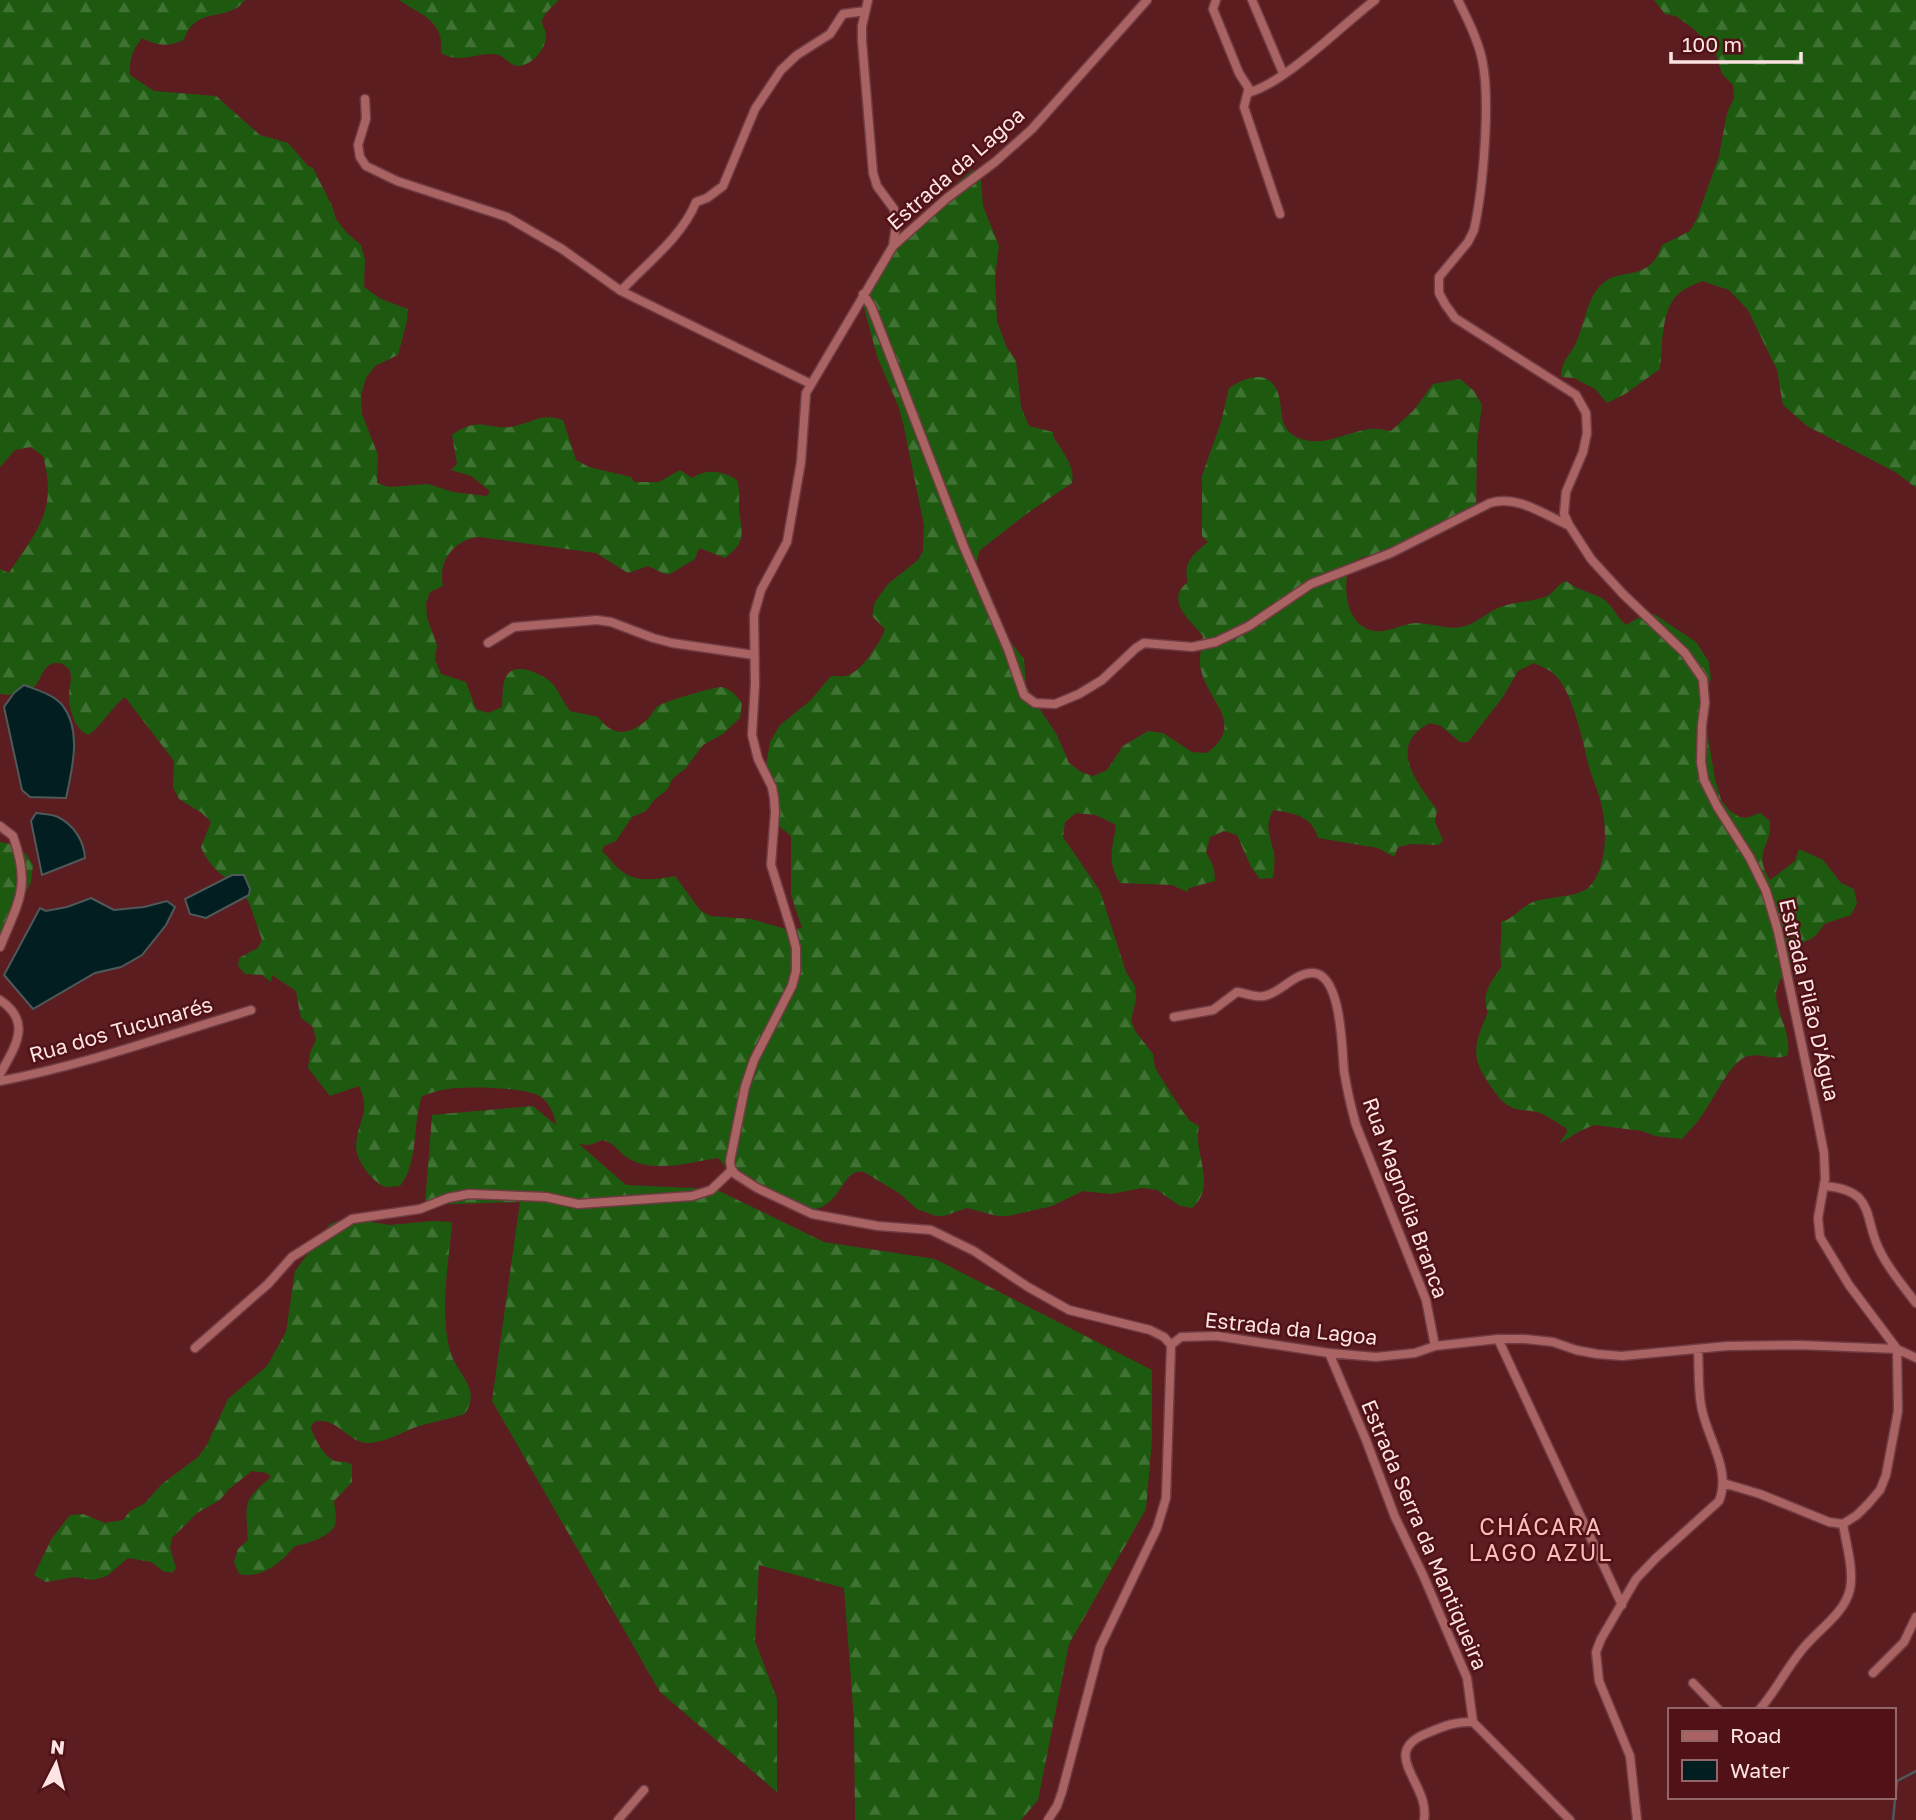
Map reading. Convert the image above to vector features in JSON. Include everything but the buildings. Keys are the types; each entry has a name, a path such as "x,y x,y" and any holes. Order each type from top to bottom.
{"street":[{"path":"868,0 862,41 869,140 875,181 896,216 893,246"},
{"name":"Estrada da Lagoa","path":"733,1170 730,1152 748,1078 754,1060 792,986 796,971 796,948 771,865 775,812 772,787 758,760 752,735 755,684 754,615 761,590 784,551 793,514 801,462 806,393 893,246 1032,129 1147,0"},
{"path":"1216,0 1213,9 1248,91 1244,107 1280,214"},
{"path":"1252,0 1283,74"},
{"path":"1248,91 1255,90 1283,74 1375,0"},
{"path":"1458,0 1475,33 1483,61 1485,128 1474,230 1468,242 1439,277 1439,293 1455,318 1576,395 1586,413 1587,433 1583,452 1563,503 1569,525"},
{"path":"621,291 681,230 696,202 707,198 723,186 755,109 780,70 797,55 830,34 844,14 865,11"},
{"path":"365,99 366,119 359,145 360,156 366,166 397,181 507,217 562,249 621,291 811,384"},
{"path":"863,294 871,306 1024,695 1035,703 1055,704 1079,694 1102,680 1144,643 1192,647 1216,642 1249,626 1311,584 1391,553 1490,503 1515,501 1569,525"},
{"name":"Estrada Pilão D'Água","path":"1569,525 1591,559 1623,594 1685,653 1703,679 1706,703 1700,743 1704,780 1750,858 1766,891 1778,931 1824,1153 1819,1237 1849,1284 1897,1349"},
{"path":"488,643 513,627 597,620 611,622 653,638 754,655"},
{"path":"0,826 13,836 24,879 0,947"},
{"name":"Rua Magnólia Branca","path":"1174,1017 1213,1010 1237,992 1263,996 1306,974 1315,973 1322,977 1338,1011 1345,1052 1348,1095 1356,1125 1426,1300 1435,1346"},
{"path":"0,1000 13,1012 20,1029 19,1037 0,1074"},
{"name":"Rua dos Tucunarés","path":"0,1081 33,1075 251,1010"},
{"path":"195,1348 268,1284 292,1257 352,1219 420,1209 448,1198 470,1194 546,1197 578,1204 692,1196 711,1190 733,1170 757,1188 825,1218 932,1230 974,1251 1069,1310 1150,1330 1164,1337 1171,1345 1166,1498 1157,1528 1100,1647 1062,1792 1048,1820"},
{"path":"1824,1186 1839,1187 1857,1196 1865,1204 1880,1252 1916,1303"},
{"name":"Estrada da Lagoa","path":"1171,1345 1181,1337 1217,1336 1329,1353 1376,1357 1415,1353 1435,1346 1498,1339 1553,1342 1576,1350 1622,1356 1727,1346 1799,1345 1897,1349 1916,1358"},
{"path":"1498,1339 1622,1605"},
{"path":"1723,1483 1760,1494 1829,1522 1843,1524 1868,1504 1880,1490 1886,1475 1898,1411 1897,1349"},
{"path":"1637,1820 1630,1756 1599,1681 1596,1653 1601,1639 1636,1579 1719,1501 1724,1490 1719,1462 1701,1403 1698,1350"},
{"name":"Estrada Serra da Mantiqueira","path":"1329,1353 1395,1517 1467,1678 1473,1722"},
{"path":"1760,1708 1806,1644 1827,1625 1848,1595 1851,1587 1843,1524"},
{"path":"1873,1673 1904,1642 1916,1617"},
{"path":"1693,1683 1716,1708"},
{"path":"1424,1820 1424,1805 1405,1758 1405,1748 1417,1736 1454,1723 1473,1722 1570,1820"},
{"path":"618,1820 644,1790"}],"green space":[{"path":"0,0 245,0 230,11 196,22 184,40 163,45 142,38 132,55 130,75 154,91 216,96 260,135 288,143 308,166 313,168 336,219 361,245 365,259 364,287 381,299 408,309 398,355 375,366 366,378 361,396 362,414 378,455 377,483 389,487 428,484 453,492 487,496 490,491 471,476 451,470 457,464 452,435 470,426 506,427 549,417 563,420 576,460 589,467 631,477 634,482 659,482 680,470 692,478 715,472 737,480 742,530 737,546 725,558 699,548 695,559 670,574 648,566 628,573 596,553 479,537 462,542 450,553 443,568 443,586 430,592 426,604 427,618 437,645 435,660 441,674 466,682 476,709 488,713 502,707 505,679 509,673 520,669 535,673 552,683 570,711 598,717 609,728 622,732 641,725 658,706 678,698 721,687 735,695 742,703 740,718 723,734 703,745 685,769 673,778 667,790 655,799 646,811 632,817 616,841 604,846 602,851 620,870 635,878 675,876 700,910 710,916 751,919 789,930 802,928 791,895 791,836 773,821 773,785 766,766 770,742 780,725 810,701 831,676 849,675 865,662 885,629 872,616 875,602 888,584 918,560 923,551 924,525 904,427 877,356 860,293 889,253 973,170 981,179 983,206 999,246 995,277 997,321 1007,348 1016,360 1021,407 1029,426 1053,432 1070,464 1073,477 1072,483 980,550 976,563 977,575 989,590 1006,636 1024,659 1026,685 1057,735 1069,763 1081,772 1093,776 1107,770 1123,746 1148,731 1163,733 1192,752 1207,753 1224,732 1222,713 1201,670 1203,636 1186,617 1178,596 1188,582 1187,569 1190,559 1208,542 1202,536 1202,476 1221,422 1229,388 1250,378 1269,380 1278,393 1282,419 1288,430 1301,439 1319,441 1370,429 1391,431 1414,410 1433,384 1460,379 1474,391 1482,405 1477,443 1476,513 1447,531 1428,534 1393,550 1350,563 1346,593 1357,621 1364,628 1374,631 1416,623 1465,626 1503,606 1545,597 1566,581 1606,601 1626,625 1645,614 1654,614 1696,642 1709,662 1711,679 1702,701 1715,779 1721,800 1729,810 1746,818 1760,813 1770,821 1763,862 1770,880 1795,861 1799,849 1823,860 1841,883 1854,889 1857,903 1851,915 1824,924 1812,939 1793,944 1793,958 1776,995 1788,1038 1788,1055 1750,1055 1739,1061 1728,1073 1701,1117 1682,1139 1594,1125 1559,1144 1567,1132 1566,1128 1541,1113 1517,1109 1505,1103 1485,1077 1476,1051 1479,1034 1488,1012 1486,994 1502,966 1501,922 1536,901 1586,889 1596,877 1603,858 1605,826 1602,807 1572,704 1553,673 1534,663 1518,671 1503,697 1468,742 1460,742 1441,726 1430,723 1417,732 1410,742 1409,765 1437,810 1435,822 1443,840 1439,845 1411,844 1398,847 1394,857 1378,848 1318,838 1307,820 1295,814 1273,810 1268,825 1274,856 1273,878 1260,879 1251,867 1237,835 1224,831 1210,837 1206,852 1214,868 1215,881 1189,888 1187,892 1172,885 1120,883 1112,861 1116,825 1096,815 1076,813 1065,822 1063,837 1100,891 1126,972 1135,986 1136,1000 1131,1020 1135,1031 1153,1054 1155,1068 1181,1109 1190,1121 1199,1126 1204,1180 1200,1199 1192,1208 1180,1206 1157,1190 1142,1188 1111,1194 1083,1191 1052,1206 1008,1216 997,1216 967,1208 936,1216 917,1209 899,1193 864,1172 857,1172 851,1175 829,1202 811,1210 735,1176 718,1158 670,1166 646,1165 635,1162 603,1140 589,1145 579,1144 626,1185 715,1189 824,1242 935,1259 1152,1370 1152,1439 1146,1509 1069,1644 1038,1800 1021,1820 855,1820 854,1720 844,1588 759,1565 755,1641 777,1699 777,1792 660,1692 492,1401 520,1202 425,1205 432,1115 533,1106 556,1125 549,1106 544,1099 534,1094 496,1088 456,1088 422,1096 413,1155 406,1177 400,1186 385,1187 378,1183 358,1157 357,1137 364,1110 359,1086 330,1096 308,1068 310,1053 316,1040 313,1027 301,1018 296,991 272,975 271,982 262,975 245,974 238,966 239,958 258,948 262,940 250,905 238,884 221,874 207,859 201,847 211,822 179,799 173,787 174,761 125,697 89,735 81,730 72,715 69,699 71,675 64,665 54,663 48,666 33,688 8,695 0,694 0,569 9,573 36,532 46,506 48,491 43,456 31,447 15,450 0,467"},
{"path":"399,0 559,0 543,18 546,36 541,51 529,63 518,66 498,55 454,58 441,53 439,33 435,26"},
{"path":"1654,0 1916,0 1916,488 1897,473 1807,426 1783,405 1777,370 1748,310 1729,290 1702,281 1682,291 1670,306 1664,327 1660,369 1625,394 1607,403 1595,389 1574,378 1561,377 1564,362 1576,343 1589,304 1602,284 1618,276 1642,270 1650,265 1662,245 1690,231 1719,156 1727,113 1734,98 1733,85 1722,74 1716,54 1695,30 1676,16 1665,14"},
{"path":"0,842 15,845 26,854 33,865 31,882 0,943"},
{"path":"347,1218 390,1225 452,1222 445,1319 453,1360 470,1389 470,1405 465,1414 369,1443 354,1439 329,1422 314,1422 312,1431 324,1452 335,1461 352,1465 352,1482 334,1501 336,1520 333,1529 318,1539 295,1546 277,1564 263,1572 239,1574 234,1562 238,1549 248,1540 246,1511 250,1498 271,1477 267,1473 252,1471 229,1489 220,1500 197,1513 172,1538 170,1548 176,1568 172,1573 163,1571 151,1562 128,1558 107,1576 93,1580 75,1577 46,1582 34,1575 52,1538 70,1515 83,1514 105,1523 123,1520 130,1511 144,1504 162,1484 198,1457 207,1445 228,1399 267,1366 286,1332 295,1271 330,1224"}],"water":[{"path":"24,685 55,699 69,716 74,751 66,798 30,797 22,790 4,707"},
{"path":"36,813 56,816 69,824 80,840 85,858 42,875 31,821"},
{"path":"232,875 244,875 250,889 249,895 206,918 190,914 185,899"},
{"path":"91,898 114,910 167,901 175,907 166,925 142,955 121,967 95,973 33,1009 4,975 40,908 46,911 67,907"}],"waterway":[{"path":"1893,1820 1897,1781 1916,1771"}],"district":[{"name":"CHÁCARA LAGO AZUL","path":"1541,1540"}]}
